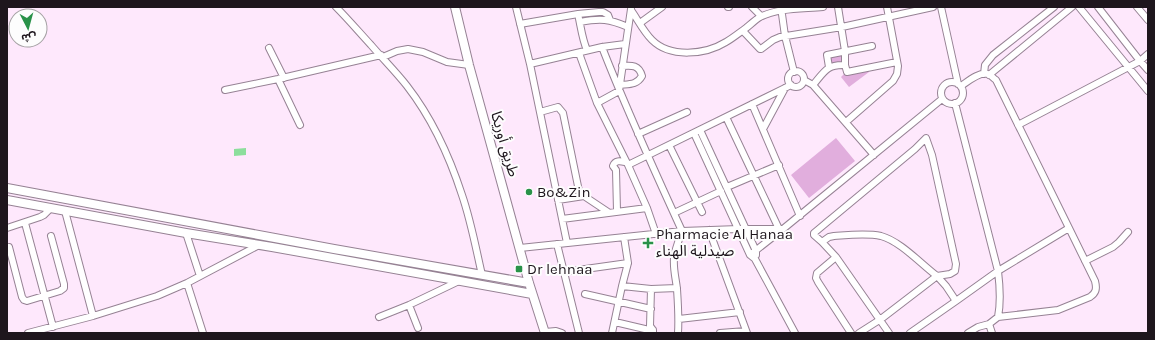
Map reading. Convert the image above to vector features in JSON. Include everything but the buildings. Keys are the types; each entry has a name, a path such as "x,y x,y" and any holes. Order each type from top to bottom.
{"street":[{"path":"336,7 382,56 408,87 428,117 445,152 462,194 482,275"},
{"name":"طريق أوريكا","path":"455,7 469,65 532,294 545,333"},
{"path":"516,7 530,64 567,243"},
{"path":"640,24 662,7"},
{"path":"752,7 761,16"},
{"path":"631,8 648,35 658,45 680,53 714,48 726,43 761,16 782,9 822,7"},
{"path":"838,7 842,27 847,72 897,62"},
{"path":"846,122 893,81 897,74 897,62 887,7"},
{"path":"743,31 760,49 777,38 785,36 889,18 933,7"},
{"path":"941,7 959,85 962,89 963,95 955,104 947,103 942,99 941,93 944,85 950,82 959,85 973,78 986,74 1072,7"},
{"path":"986,74 985,65 993,55 1054,7"},
{"path":"1079,7 1148,90"},
{"path":"1098,7 1148,70"},
{"path":"1137,7 1148,20"},
{"path":"619,88 631,8"},
{"path":"782,9 785,36 794,72"},
{"path":"520,24 578,14 603,12 608,15 610,20"},
{"path":"578,14 582,39 587,50"},
{"path":"580,24 580,22 600,19 610,20 628,27"},
{"path":"530,64 587,50 625,44"},
{"path":"829,67 826,55 872,46"},
{"path":"602,47 647,156 682,231 676,249 673,271 677,288 679,320 678,333"},
{"path":"269,48 300,125"},
{"path":"226,90 382,56 397,50 408,48 423,52 447,62 469,65"},
{"path":"579,53 597,103 647,208 656,234"},
{"path":"1018,125 1140,61 1148,54"},
{"path":"813,85 829,67 835,65 846,65"},
{"path":"597,103 619,88 633,84 640,80 642,76 641,71 637,67 622,66"},
{"path":"617,211 616,170 613,166 615,162 626,163 647,156 788,87 799,87 802,85 804,76 798,71 790,74 788,78 788,87 763,129"},
{"path":"968,333 978,326 989,324 998,317 1058,310 1090,297 1096,291 1096,286 1085,261 996,80 986,74"},
{"path":"804,80 813,85 874,155"},
{"path":"754,255 781,229 800,216 942,99"},
{"path":"752,104 800,216"},
{"path":"955,104 998,271 1001,290 998,317"},
{"path":"540,112 558,107 563,112 580,196"},
{"path":"638,134 687,112"},
{"path":"726,117 781,229"},
{"path":"697,131 724,189 746,229 754,255"},
{"path":"859,333 880,319 937,276 953,273 956,268 932,155 926,138 814,232 814,234 836,257 880,319 889,333"},
{"path":"669,145 702,212"},
{"path":"674,213 778,165"},
{"path":"7,188 274,238 529,283"},
{"path":"724,189 739,229 795,333"},
{"path":"558,200 584,196 608,212"},
{"path":"7,200 532,294"},
{"path":"7,228 42,216 51,208"},
{"path":"562,219 647,208"},
{"path":"65,211 93,316"},
{"path":"25,223 53,326"},
{"path":"910,333 998,271 1069,228"},
{"path":"520,248 682,231 781,229"},
{"path":"709,230 747,332 720,333"},
{"path":"1085,261 1113,247 1128,232"},
{"path":"186,233 200,276"},
{"path":"259,245 260,235"},
{"path":"822,242 834,236 867,235 880,236 889,239 898,244 937,276 956,301"},
{"path":"9,247 23,299 27,301 62,291 64,287 52,236"},
{"path":"612,333 628,263 624,237"},
{"path":"272,247 274,238"},
{"path":"557,244 579,333"},
{"path":"28,333 93,316 157,296 187,284 259,245"},
{"path":"836,257 817,274 816,278 851,333"},
{"path":"564,272 628,263"},
{"path":"378,317 409,305 459,281"},
{"path":"187,284 203,333"},
{"path":"622,286 651,289 677,288"},
{"path":"651,289 650,326 653,331"},
{"path":"585,294 651,310"},
{"path":"409,305 418,328"},
{"path":"679,320 740,312"},
{"path":"615,322 653,331"},
{"path":"989,324 992,333"},
{"path":"545,333 556,331 562,333"}],"shaded area":[{"path":"842,52 844,61 830,64 828,55"},
{"path":"868,67 869,72 849,87 841,77 844,74"},
{"path":"836,138 855,161 809,198 791,175"},
{"path":"246,148 246,155 234,156 234,149"}],"place":[{"name":"Bo&Zin","path":"529,192"},
{"name":"Pharmacie Al Hanaa صيدلية الهناء","path":"648,243"},
{"name":"Dr lehnaa","path":"519,269"}]}
